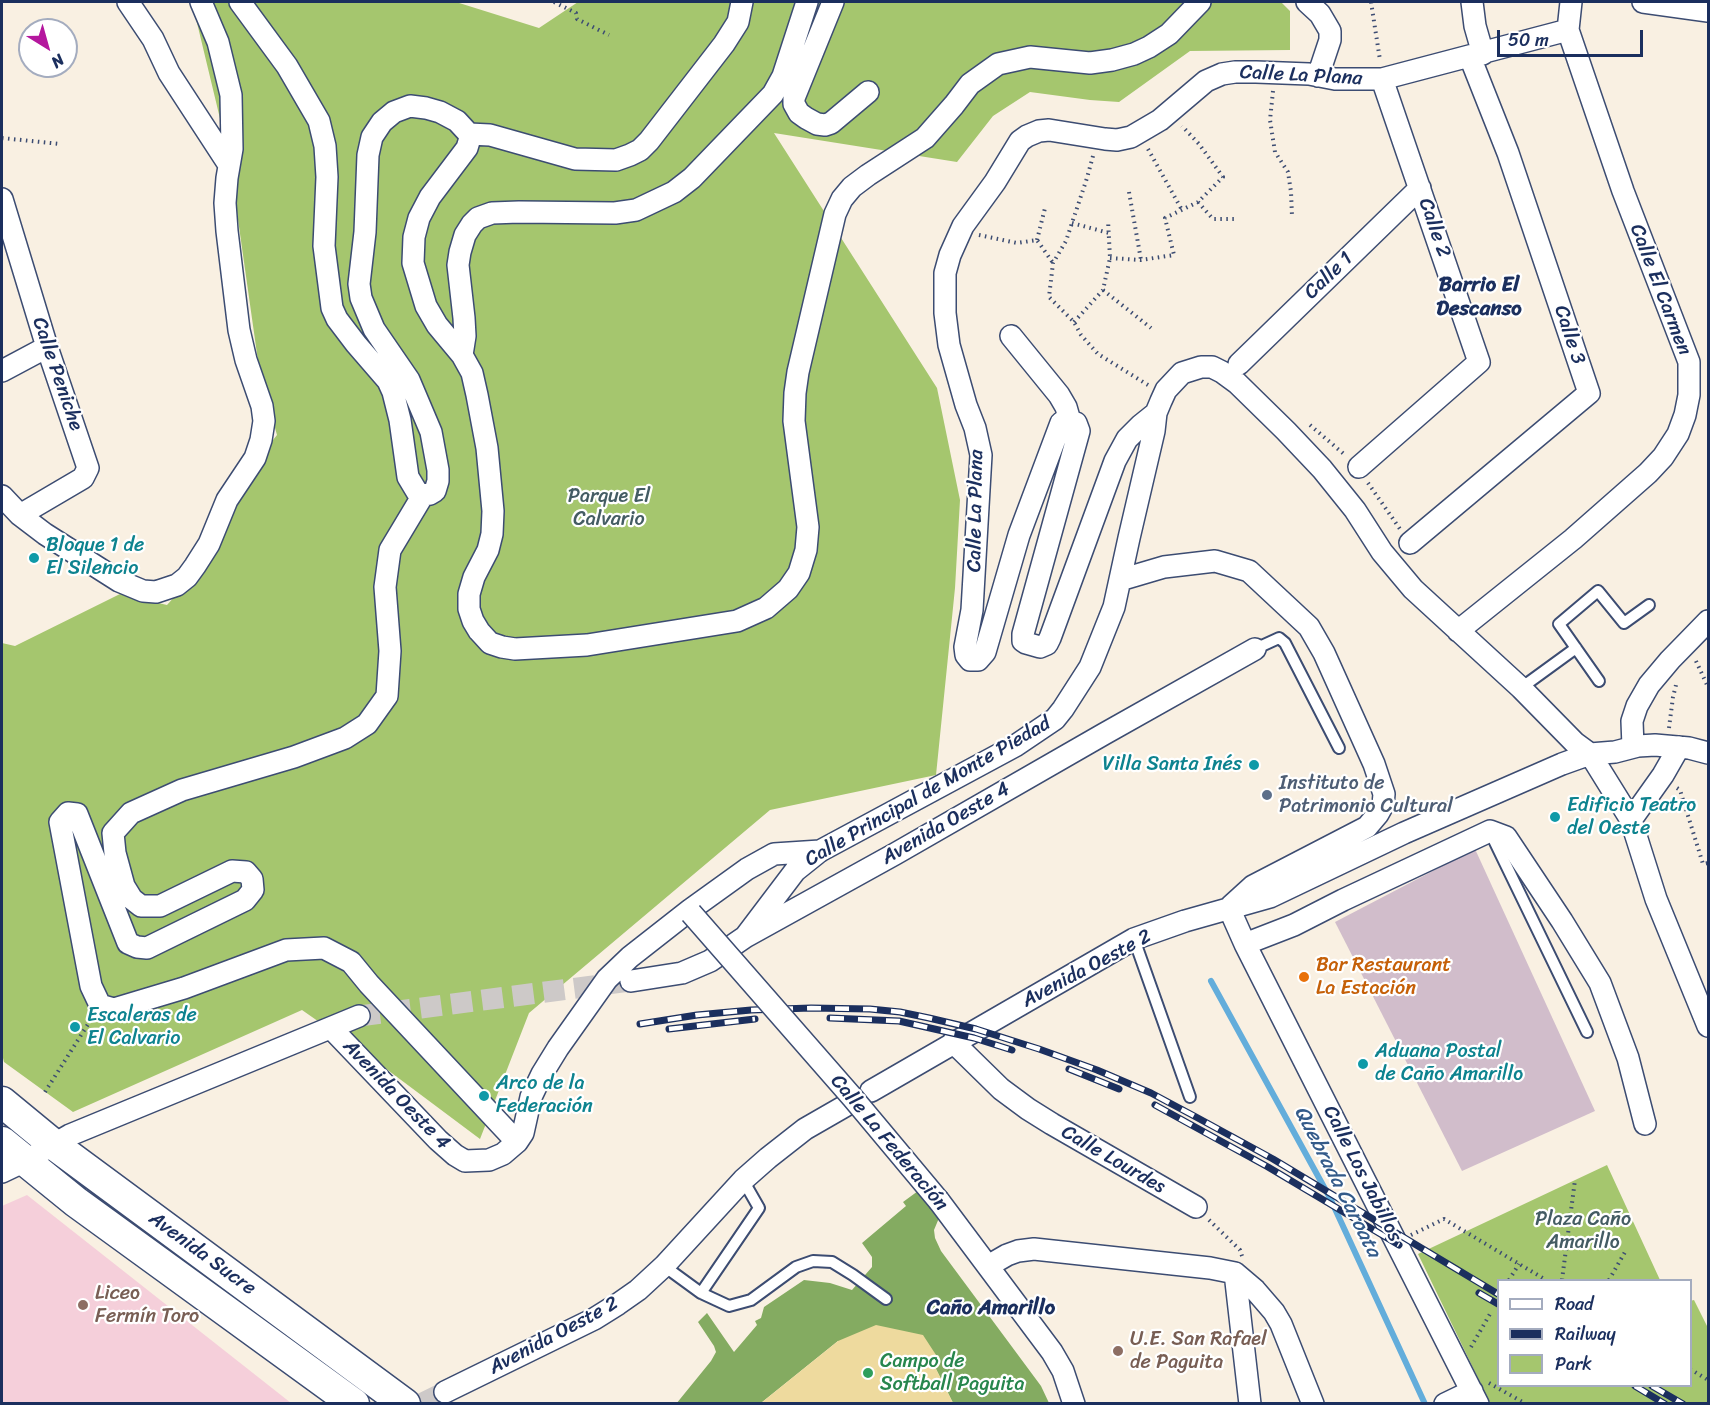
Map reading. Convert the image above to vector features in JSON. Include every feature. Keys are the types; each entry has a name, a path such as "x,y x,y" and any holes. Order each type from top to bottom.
{"main road":[{"name":"Avenida Sucre","path":"2,1102 125,1198 405,1404"},
{"name":"Avenida Sucre","path":"2,1142 13,1167 76,1202 353,1403"}],"street":[{"path":"128,2 153,39 169,73 229,165"},
{"path":"2,496 20,515 45,534 119,581 143,591 156,592 177,585 187,576 209,544 227,500 255,458 264,421 262,406 246,360 239,330 225,203 232,149 231,95 218,42 201,2"},
{"path":"240,2 287,66 319,121 325,146 327,177 324,246 332,308 337,319 356,344 388,381 400,420 408,477 417,492 423,495 430,495 435,491 438,481 431,432 409,380 374,329 361,298 359,284 365,232 368,155 372,137 382,122 394,112 410,106 441,112 457,121 469,134 467,148 430,197 419,218 414,237 413,263 426,306 437,325 462,355 472,373 487,448 493,511 492,534 488,550 474,577 469,594 469,609 479,632 490,643 515,649 588,645 736,621 766,608 788,589 799,573 806,550 808,527 794,421 795,393 835,214 842,200 852,187 868,175 925,138 970,84 998,64 1030,57 1090,63 1134,54 1169,34 1200,2"},
{"path":"469,134 490,135 575,159 616,160 630,156 649,141 724,44 738,21 742,2"},
{"path":"462,355 465,336 458,265 465,235 472,224 492,213 626,212 636,210 674,192 692,178 773,94 783,76 807,2"},
{"path":"833,2 794,98 794,104 799,113 806,118 817,124 825,125 831,123 868,92"},
{"path":"1307,2 1320,14 1330,31 1330,40 1318,75"},
{"path":"1472,2 1477,55"},
{"name":"Calle El Carmen","path":"1458,631 1573,539 1648,473 1663,457 1678,434 1689,396 1689,362 1623,191 1568,30 1572,2"},
{"path":"1643,2 1708,11"},
{"name":"Calle La Plana","path":"1070,421 1065,420 1061,423 1019,535 985,652 978,660 970,660 966,655 965,647 972,610 981,455 949,345 944,290 945,273 961,231 996,182 1020,141 1027,135 1049,130 1117,140 1131,137 1160,120 1206,81 1235,72 1318,75 1335,79 1382,79 1568,30"},
{"name":"Calle 3","path":"1410,543 1589,393 1477,55"},
{"name":"Calle 2","path":"1359,467 1479,362 1382,79"},
{"name":"Calle 1","path":"1239,364 1420,188"},
{"name":"Calle Peniche","path":"2,199 47,347 88,468 83,478 20,515"},
{"path":"1011,336 1059,395 1070,421 1076,423 1079,428 1078,439 1023,634 1023,641 1040,647 1047,644 1115,461 1128,439 1160,404 1172,383 1182,373 1202,366 1212,367 1237,383 1286,430 1355,510 1399,574 1521,688 1575,743 1590,754 1631,820 1656,899 1708,1026"},
{"path":"2,371 47,347"},
{"name":"Calle Principal de Monte Piedad","path":"745,937 795,871 820,851 1015,746 1055,719 1063,709 1090,667 1114,607 1160,404"},
{"path":"423,495 390,550 385,587 390,651 387,696 367,724 345,738 294,757 182,790 131,813 113,833 123,886 132,899 141,906 160,906 232,871 246,872 252,879 253,890 245,900 147,948 137,948 128,943 77,814 68,813 60,822 91,986 100,1005 114,1009 184,987 286,950 324,948 351,962 517,1142 523,1133 531,1097 542,1074 607,979 630,957 747,869 774,854 820,851"},
{"name":"Avenida Oeste 2","path":"871,1091 1134,939 1229,908 1253,886 1367,827 1383,805 1384,794 1374,764 1324,653 1309,627 1249,571 1215,561 1164,567 1120,580"},
{"path":"1633,747 1632,721 1637,706 1649,685 1708,621"},
{"name":"Avenida Oeste 4","path":"631,981 682,973 710,961 745,937 1255,649"},
{"path":"1229,908 1270,897 1404,833 1590,754 1655,745 1689,748 1708,753"},
{"path":"1631,820 1663,775 1673,747"},
{"path":"1245,945 1498,834 1562,921 1600,983 1628,1058 1645,1124"},
{"name":"Calle Los Jabillos","path":"1229,908 1245,945 1475,1397"},
{"name":"Calle La Federación","path":"691,911 939,1201 1052,1352 1063,1371 1074,1404"},
{"name":"Avenida Oeste 4","path":"13,1167 70,1135 359,1016"},
{"name":"Avenida Oeste 4","path":"331,1028 455,1155 465,1161 489,1160 503,1154 517,1142"},
{"name":"Calle Lourdes","path":"953,1042 1001,1089 1028,1109 1196,1207"},
{"name":"Avenida Oeste 2","path":"445,1392 594,1319 638,1290 664,1266 743,1180 805,1129 845,1106"},
{"path":"988,1266 1007,1255 1034,1249 1210,1268 1235,1273 1255,1290 1274,1312 1313,1404"},
{"path":"1235,1273 1250,1404"},
{"path":"1445,1404 1475,1397"}],"lane":[{"path":"1599,681 1559,624 1598,591 1624,623 1649,605"},
{"path":"1255,649 1279,638 1284,643 1339,748"},
{"path":"1521,688 1576,648"},
{"path":"1498,834 1587,1032"},
{"path":"1134,939 1190,1097"},
{"path":"701,1293 759,1208 743,1180"},
{"path":"664,1266 701,1293 729,1306 751,1300 796,1267 813,1261 832,1262 886,1299"}],"path":[{"path":"554,2 576,13 577,19 609,35"},
{"path":"1371,2 1382,79"},
{"path":"1275,72 1270,120 1275,152 1288,172 1292,216"},
{"path":"1110,258 1141,260 1174,255 1165,218 1198,202 1223,177 1199,144 1169,112"},
{"path":"1139,133 1182,210"},
{"path":"2,138 60,144"},
{"path":"1097,138 1087,178 1066,241 1053,262 1049,297 1074,322 1081,335 1098,354 1160,404"},
{"path":"1129,192 1141,260"},
{"path":"1198,202 1213,219 1236,219"},
{"path":"1037,240 1045,208"},
{"path":"1074,322 1103,290 1110,258 1108,219"},
{"path":"1072,223 1109,233"},
{"path":"961,231 1017,243 1037,240"},
{"path":"1037,240 1053,262"},
{"path":"1103,290 1151,328"},
{"path":"1687,667 1695,658 1702,655"},
{"path":"1695,658 1708,687"},
{"path":"1673,747 1673,697 1679,676"},
{"path":"1663,775 1680,790 1703,864 1708,863"},
{"path":"45,1092 100,1005"},
{"path":"1562,1279 1575,1180"},
{"path":"1196,1207 1240,1250 1255,1290"},
{"path":"1396,1242 1444,1219 1543,1279"},
{"path":"1610,1279 1625,1252"},
{"path":"1510,1279 1519,1264"},
{"path":"1460,1366 1490,1314"},
{"path":"1692,1370 1708,1380"}],"shaded area":[{"path":"1475,849 1595,1111 1462,1171 1335,922"},
{"name":"Liceo Fermín Toro","path":"27,1195 291,1403 2,1403 2,1206"}],"green space":[{"name":"Parque El Calvario","path":"192,2 456,2 539,28 578,2 1281,2 1290,11 1290,50 1190,51 1119,102 1030,92 993,116 957,162 774,133 937,388 960,500 955,588 936,775 770,810 529,1013 480,1139 302,1010 73,1112 4,1062 2,1054 2,643 15,646 120,594 167,605 203,565 223,503 277,435 260,375 229,156"},
{"name":"Plaza Caño Amarillo","path":"1607,1165 1660,1279 1497,1279 1497,1387 1692,1387 1692,1300 1694,1300 1708,1328 1708,1403 1490,1403 1418,1254"},
{"path":"918,1191 939,1218 934,1230 941,1251 1041,1386 1049,1403 953,1403 933,1363 838,1341 761,1403 676,1404 716,1352 698,1322 707,1313 734,1352 757,1325 755,1321 761,1318 764,1307 804,1280 830,1283 852,1290 872,1267 872,1257 862,1243 906,1206 903,1202"}],"sand":[{"name":"Campo de Softball Paguita","path":"876,1325 923,1335 938,1358 933,1363 953,1403 761,1403 838,1341"}],"waterway":[{"name":"Quebrada Caroata","path":"1211,981 1330,1198 1425,1404"}],"tunnel":[{"path":"359,1016 631,981"},
{"path":"421,1404 445,1392"}],"railway":[{"path":"640,1024 697,1015 811,1008 900,1012 976,1029 1097,1070 1151,1093 1273,1159 1497,1293"},
{"path":"830,1018 899,1021 974,1038 1012,1050"},
{"path":"669,1029 755,1019"},
{"path":"1069,1069 1119,1089"},
{"path":"1155,1105 1268,1167 1399,1245"},
{"path":"1479,1293 1497,1303"},
{"path":"1637,1387 1665,1404"},
{"path":"1654,1387 1683,1404"}],"place":[{"name":"Bloque 1 de El Silencio","path":"34,558"},
{"name":"Villa Santa Inés","path":"1254,765"},
{"name":"Instituto de Patrimonio Cultural","path":"1267,795"},
{"name":"Edificio Teatro del Oeste","path":"1555,817"},
{"name":"Bar Restaurant La Estación","path":"1304,977"},
{"name":"Escaleras de El Calvario","path":"75,1027"},
{"name":"Aduana Postal de Caño Amarillo","path":"1363,1064"},
{"name":"Arco de la Federación","path":"484,1096"},
{"name":"Liceo Fermín Toro","path":"83,1305"},
{"name":"U.E. San Rafael de Paguita","path":"1118,1351"},
{"name":"Campo de Softball Paguita","path":"868,1373"}],"district":[{"name":"Barrio El Descanso","path":"1479,298"},
{"name":"Caño Amarillo","path":"991,1309"}]}
